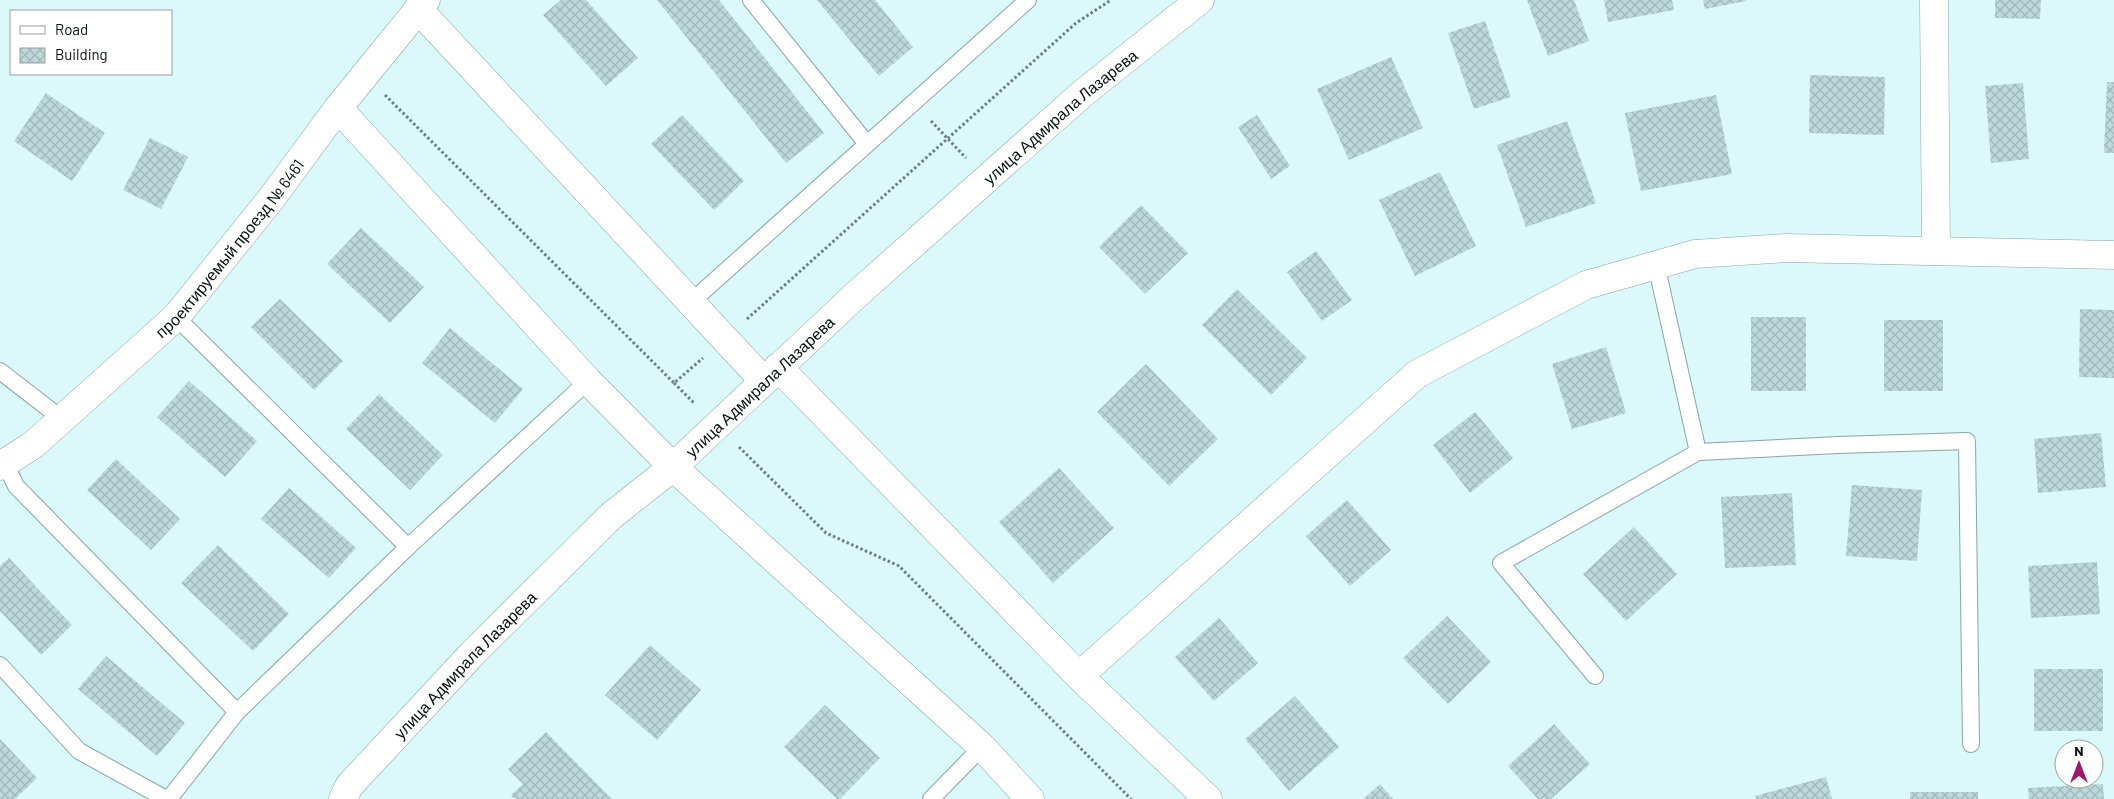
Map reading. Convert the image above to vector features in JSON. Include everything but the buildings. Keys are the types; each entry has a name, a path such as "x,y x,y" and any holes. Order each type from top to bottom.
{"street":[{"name":"улица Адмирала Лазарева","path":"344,799 349,786 472,654 612,516 673,467 771,374 1082,94 1200,0"},
{"path":"1934,0 1936,251"},
{"path":"422,5 724,339 771,374 1078,676 1208,799"},
{"name":"проектируемый проезд № 6461","path":"2,464 33,445 176,317 271,199 338,108 422,5"},
{"path":"338,108 588,381 673,467 982,747 1030,799"},
{"path":"1078,676 1417,374 1586,285 1695,254 1786,248 2114,255"}],"lane":[{"path":"751,0 867,144"},
{"path":"690,303 1028,0"},
{"path":"1656,264 1698,452"},
{"path":"176,317 408,547"},
{"path":"0,371 62,419"},
{"path":"0,665 79,751 168,799 237,712 408,547 588,381"},
{"path":"1595,676 1500,563 1698,452 1967,441 1971,744"},
{"path":"2,464 16,486 237,712"},
{"path":"931,799 982,747"}],"path":[{"path":"674,383 1076,24 1111,0"},
{"path":"365,75 826,533 899,566 1131,799"},
{"path":"913,102 986,179"}]}
